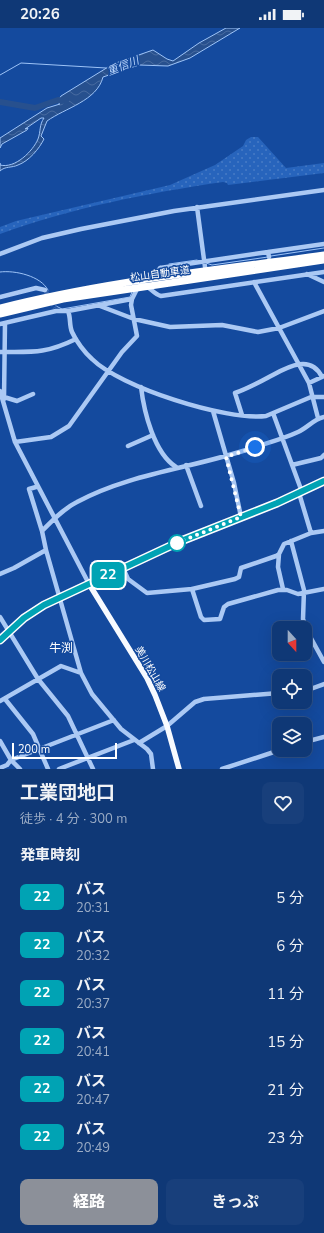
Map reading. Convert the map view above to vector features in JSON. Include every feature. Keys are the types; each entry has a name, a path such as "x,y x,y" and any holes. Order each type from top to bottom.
{"highway":[{"name":"松山自動車道","path":"161,281 324,254"},
{"name":"松山自動車道","path":"0,308 62,294 324,260"},
{"name":"松山自動車道","path":"0,314 129,285"}],"main road":[{"path":"0,640 35,610 181,541 300,493 324,481"},
{"name":"美川松山線","path":"89,584 146,678 167,726 179,769"}],"street":[{"path":"0,254 42,238 197,207 324,190"},
{"path":"197,207 205,267"},
{"path":"15,442 51,437 69,426 122,352 137,336 132,299 142,277 154,276 160,268 205,261 269,254 324,244"},
{"path":"140,283 147,285 157,295 161,296 254,282 273,276 324,272"},
{"path":"307,274 324,282"},
{"path":"207,282 208,289"},
{"path":"254,282 308,382 318,418"},
{"path":"0,297 36,288 45,290"},
{"path":"4,404 2,323 55,310 68,311 132,299"},
{"path":"99,306 134,320 170,327 222,325 258,332 279,328 324,311"},
{"path":"68,311 72,332 91,359 109,371 141,387 213,411 258,417 273,413 311,397 324,397"},
{"path":"2,352 20,353 48,351 76,339"},
{"path":"242,415 236,393 287,367 299,364 313,366 323,377 308,382"},
{"path":"141,387 144,408 153,435 164,458 176,468"},
{"path":"0,390 15,442 36,487 89,584"},
{"path":"4,397 17,401 33,394"},
{"path":"213,411 241,517"},
{"path":"273,413 292,466 311,533"},
{"path":"42,531 76,503 92,495 186,465 226,457 283,438 299,432 318,418 324,417"},
{"path":"128,446 153,435"},
{"path":"292,466 320,458 324,455"},
{"path":"186,465 201,506"},
{"path":"36,487 29,490 42,531 81,673 92,694 114,720 150,754 153,769"},
{"path":"283,589 278,567 279,554 284,544 311,533 324,531"},
{"path":"291,541 304,594 303,619 307,631 324,662"},
{"path":"0,574 46,550"},
{"path":"123,568 128,579 147,593 192,589 235,579 239,576 240,568 279,554"},
{"path":"192,589 201,617 204,620 212,620 220,619 224,607 228,604 283,589 292,593 304,594 324,588"},
{"path":"0,617 38,678 68,716 93,769"},
{"path":"48,769 33,734 2,700 61,666 81,673"},
{"path":"312,688 324,684"},
{"path":"139,743 167,726 195,702 272,694"},
{"path":"0,768 7,767 11,760 114,720"},
{"path":"312,740 324,737"},
{"path":"59,769 134,740"},
{"path":"0,742 11,760 20,769"},
{"path":"222,769 272,753"}],"shaded area":[{"path":"251,137 258,137 286,168 324,163 324,173 228,185 227,183 223,182 138,196 54,216 0,234 0,227 16,221 170,185 215,165 243,146 246,140"}],"water":[{"name":"重信川","path":"226,28 240,28 190,58 168,66 139,65 103,77 100,85 87,98 47,121 41,136 44,139 30,158 18,165 4,168 0,171 0,165 6,166 12,164 28,154 36,144 41,123 44,118 41,118 25,129 28,128 27,130 2,144 0,148 0,138 47,108 60,104 57,102 61,96 113,64 153,50 173,61 199,43"}],"waterway":[{"name":"重信川","path":"0,75 21,63 106,68"},
{"path":"0,102 35,108 58,100 66,101"},
{"path":"271,256 324,248"},
{"path":"206,263 212,265 268,257"},
{"path":"169,264 197,260"},
{"path":"138,278 140,274 154,272 160,266"},
{"path":"0,272 13,272 27,275 40,281 48,290"},
{"path":"56,306 62,309 130,297 132,292"}],"tunnel":[{"path":"45,290 55,308"}],"bus line":[{"name":"22","path":"0,640 24,618 44,605 181,541 277,503 324,481"}],"district":[{"name":"牛渕","path":"61,648"}],"route":[{"path":"177,543 241,517 234,483 226,457 255,447"}]}
